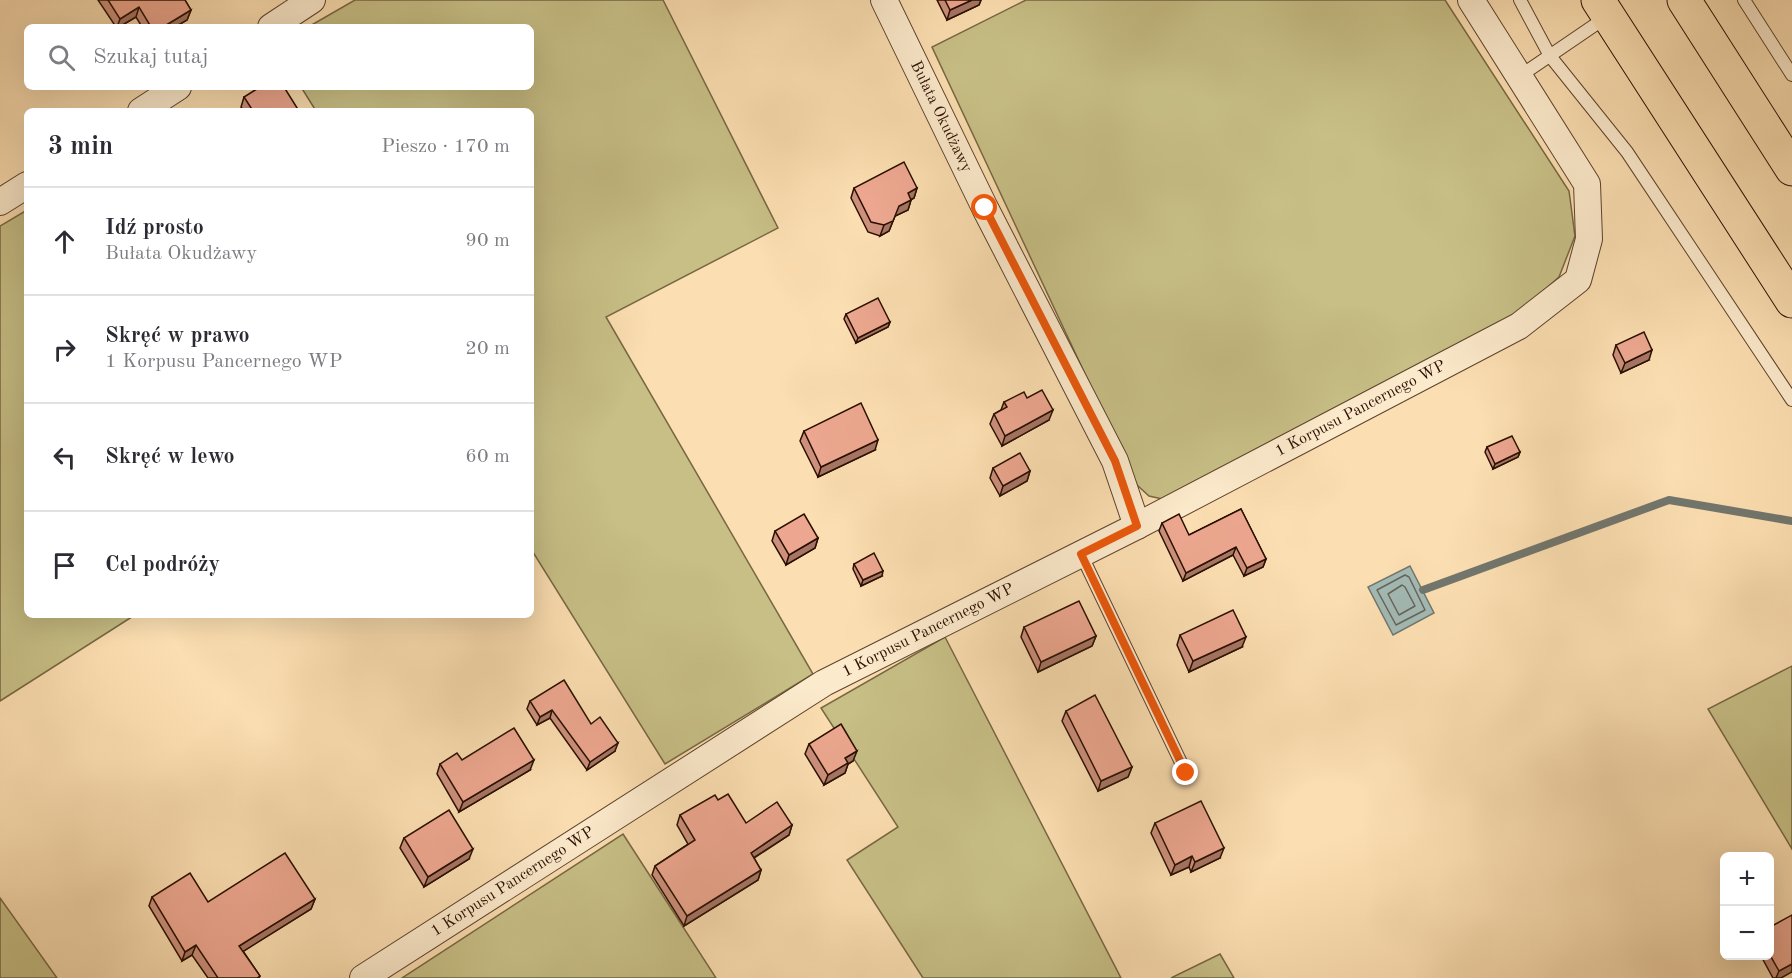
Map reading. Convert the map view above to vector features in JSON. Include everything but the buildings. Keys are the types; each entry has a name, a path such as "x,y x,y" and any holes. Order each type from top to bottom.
{"highway":[{"path":"1684,0 1792,169"},
{"path":"1603,8 1792,301"}],"street":[{"path":"275,24 312,0"},
{"name":"Bułata Okudżawy","path":"884,0 985,208 1115,461 1137,526"},
{"name":"1 Korpusu Pancernego WP","path":"363,978 824,683 1137,526 1519,326 1578,280 1589,238 1587,184 1471,0"},
{"path":"146,108 173,90"},
{"path":"0,202 24,187"}],"lane":[{"path":"1520,0 1550,56 1627,152 1792,400"},
{"path":"1744,0 1792,75"},
{"path":"1520,76 1550,56 1603,8"},
{"path":"1739,219 1792,277"},
{"path":"1081,554 1186,773"}],"shaded area":[{"path":"355,0 663,0 778,228 606,317 813,674 665,764 534,554 534,108 314,108 303,90 534,90 534,24 313,24"},
{"path":"1026,0 1445,0 1569,191 1575,236 1559,277 1511,320 1171,501 1149,496 1137,485 932,47"},
{"path":"24,212 24,618 130,618 0,701 0,226"},
{"path":"945,637 1121,978 923,978 847,860 898,827 821,708"},
{"path":"1792,666 1792,849 1708,709"},
{"path":"623,834 716,978 402,978"},
{"path":"0,898 57,978 0,978"},
{"path":"1220,954 1234,978 1171,978"}],"water":[{"path":"1410,566 1434,613 1393,635 1368,587"}],"waterway":[{"path":"1423,590 1669,500 1792,521"}],"route":[{"path":"985,208 1115,461 1137,526 1081,554 1186,773"}]}
